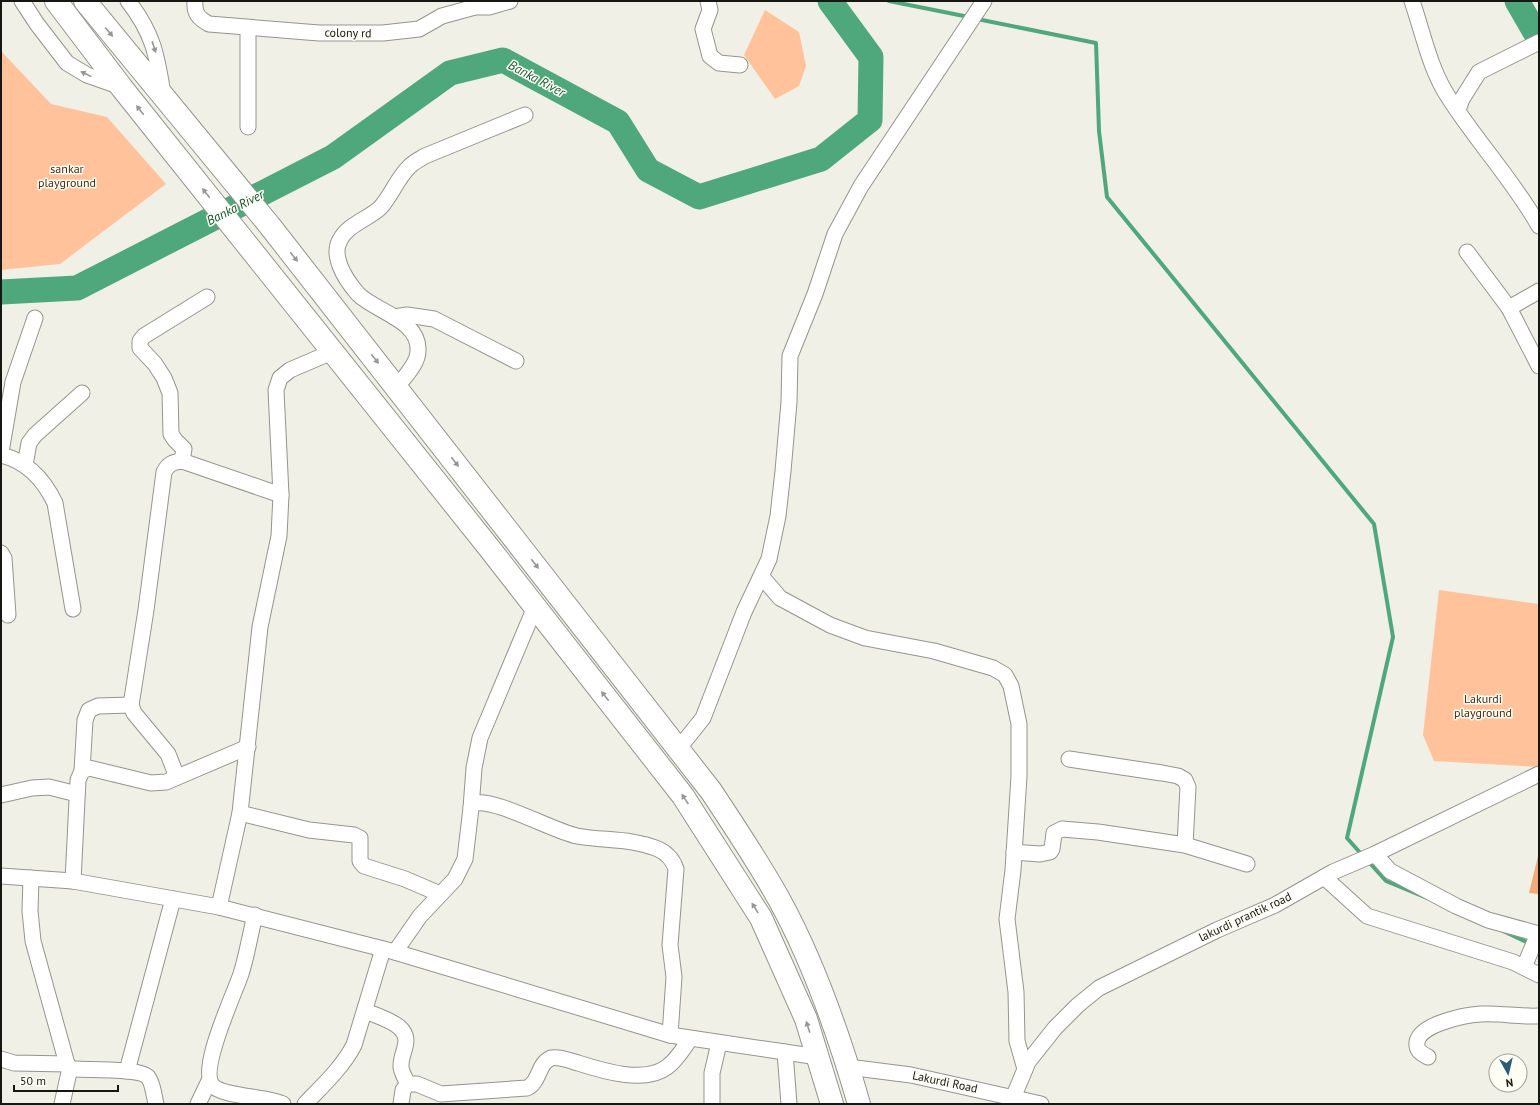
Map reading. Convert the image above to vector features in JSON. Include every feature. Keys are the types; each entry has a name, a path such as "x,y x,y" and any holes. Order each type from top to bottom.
{"highway":[{"path":"56,1 122,88 535,606 683,796 761,918 806,1019 832,1104"},
{"path":"85,1 270,226 678,748 719,804 780,901 829,1011 859,1104"}],"street":[{"path":"22,1 37,24 67,63 87,75 122,88"},
{"path":"128,1 152,39 157,56 163,96"},
{"name":"colony rd","path":"195,1 196,14 209,24 319,33 383,33 424,28 442,16 475,7 489,7 510,1"},
{"path":"442,16 443,11 454,1"},
{"path":"708,1 710,10 703,29 710,56 719,63 740,65"},
{"path":"1412,1 1438,78 1449,98 1523,199 1539,226"},
{"path":"678,748 703,718 744,612 762,577 769,559 778,516 789,402 790,356 815,294 835,234 861,186 981,6"},
{"path":"248,28 248,127"},
{"path":"1458,110 1462,99 1479,72 1498,61 1539,42"},
{"path":"396,387 414,363 418,353 418,341 412,330 359,294 343,275 336,249 340,238 350,228 379,208 390,196 400,177 410,165 425,156 525,116"},
{"path":"1467,252 1509,308 1539,366"},
{"path":"1509,308 1539,291"},
{"path":"182,461 184,449 171,434 170,393 164,378 155,364 143,353 140,348 140,340 144,336 207,298"},
{"path":"394,317 407,315 434,319 516,361"},
{"path":"1,452 13,382 35,318"},
{"path":"219,907 240,813 260,627 279,536 281,495 276,390 280,378 290,370 332,352"},
{"path":"26,465 29,443 35,435 82,393"},
{"path":"1,455 12,458 26,465 47,487 55,503 73,609"},
{"path":"177,777 168,754 134,713 131,705 146,610 164,472 171,464 182,461 281,495"},
{"path":"1,553 4,558 8,615"},
{"path":"762,577 780,598 830,625 864,638 934,651 993,668 1005,675 1011,686 1019,724 1019,776 1014,852 1007,919 1016,992 1018,1041 1025,1069"},
{"path":"305,1104 348,1058 389,950 440,894 455,880 465,859 472,808 474,768 480,738 535,606"},
{"path":"73,881 78,780 82,771 85,720 89,710 98,706 131,705"},
{"path":"82,771 89,768 151,782 166,782 248,747"},
{"path":"1069,759 1162,773 1178,776 1185,780 1188,783 1188,795 1185,846"},
{"name":"lakurdi prantik road","path":"1013,1098 1028,1062 1055,1028 1078,1005 1099,988 1217,930 1275,905 1345,866 1372,855 1539,774"},
{"path":"1,795 32,788 48,787 77,794"},
{"path":"472,808 479,802 502,808 576,836 632,841 660,850 673,860 676,869 670,945 674,977 670,1035"},
{"path":"240,813 309,830 354,835 360,838 360,861 364,866 405,878 440,894"},
{"path":"1014,852 1040,854 1050,852 1052,850 1054,833 1062,829 1098,832 1185,846 1247,864"},
{"path":"1372,855 1390,871 1456,906 1488,920 1533,947 1539,974"},
{"path":"1,876 73,881 219,907 389,950 670,1035 818,1057"},
{"path":"1324,877 1367,916 1513,962 1533,947"},
{"path":"31,878 30,911 33,941 69,1066 62,1104"},
{"path":"127,1071 173,899"},
{"path":"198,1104 209,1080 211,1059 217,1038 240,976 255,915"},
{"path":"365,1011 398,1026 406,1037 407,1044 401,1066 403,1076 408,1084"},
{"path":"1428,1057 1419,1053 1417,1048 1419,1035 1428,1027 1456,1018 1480,1014 1539,1016"},
{"path":"408,1084 417,1084 441,1094 482,1090 517,1090 527,1088 534,1082 544,1063 552,1058 559,1058 593,1068 636,1076 654,1074 667,1068 678,1057 690,1039"},
{"path":"712,1104 712,1073 719,1043"},
{"path":"785,1052 789,1104"},
{"path":"1,1059 14,1063 127,1071 148,1077 156,1104"},
{"name":"Lakurdi Road","path":"848,1067 911,1075 1041,1104"},
{"path":"209,1080 214,1088 225,1092 283,1104"},
{"path":"401,1104 403,1090 408,1084"}],"green space":[{"path":"765,10 799,32 806,66 799,86 775,99 744,55"},
{"name":"sankar playground","path":"1,51 51,104 107,117 166,184 60,264 1,270"},
{"name":"Lakurdi playground","path":"1439,590 1539,604 1539,767 1434,761 1423,735"}],"shaded area":[{"path":"1539,852 1539,894 1529,893"}],"waterway":[{"name":"Banka River","path":"1,292 77,288 333,157 450,73 503,60 618,122 648,170 699,197 821,159 870,120 871,57 830,1"},
{"path":"889,1 969,17"},
{"name":"Banka River","path":"1517,1 1539,39"},
{"path":"977,19 1096,43 1099,131 1107,197 1374,524 1393,637 1347,838 1363,856"},
{"path":"1368,861 1386,881 1427,898"},
{"path":"1503,931 1531,944"}]}
